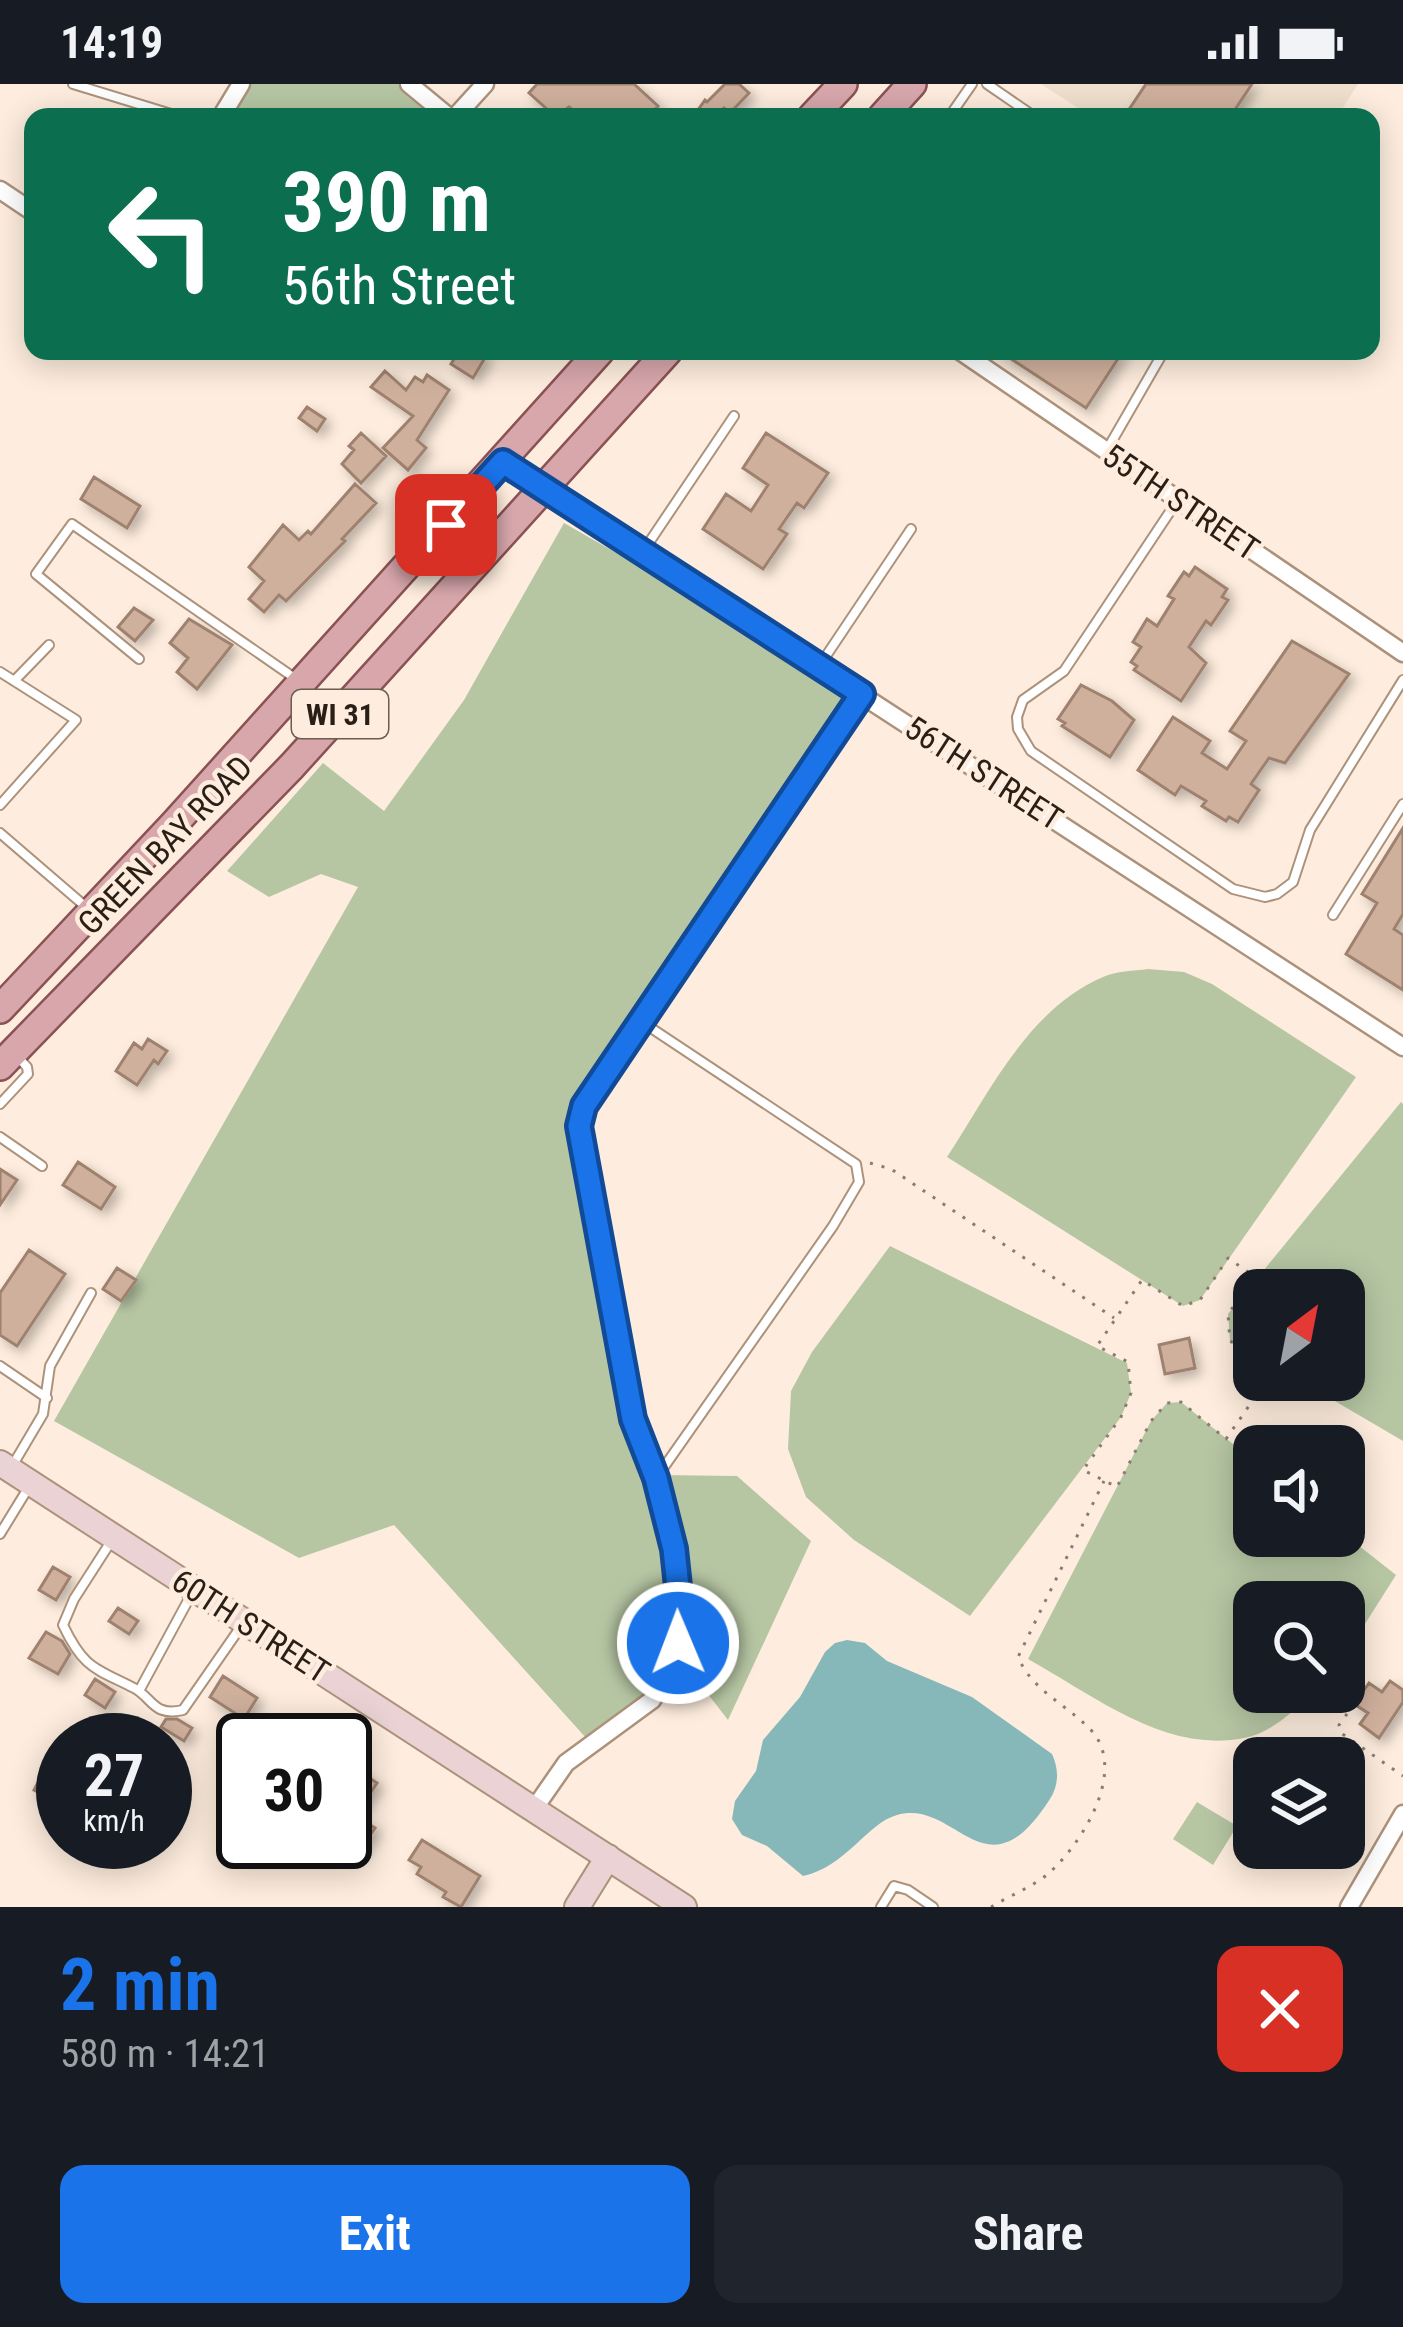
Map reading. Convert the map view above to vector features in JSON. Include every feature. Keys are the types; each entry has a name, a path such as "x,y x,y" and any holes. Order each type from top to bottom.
{"main road":[{"path":"820,108 843,84"},
{"path":"890,108 912,84"},
{"name":"GREEN BAY ROAD","path":"0,1009 302,684 592,360"},
{"name":"GREEN BAY ROAD","path":"6,1059 292,766 660,360"}],"street":[{"path":"409,84 440,108"},
{"path":"461,108 485,84"},
{"name":"55TH STREET","path":"973,360 1403,653"},
{"name":"56TH STREET","path":"503,462 1403,1047"},
{"path":"534,1809 566,1763 652,1700 674,1664 679,1596 674,1549 656,1478 633,1419 579,1126 584,1106 862,694"},
{"name":"60TH STREET","path":"14,1472 684,1907"},
{"path":"1349,1907 1403,1814"},
{"path":"577,1907 608,1857"}],"lane":[{"path":"73,84 152,108"},
{"path":"987,84 1023,108"},
{"path":"1106,451 1159,360"},
{"path":"643,551 734,416"},
{"path":"1178,500 1064,671 1023,700 1018,730 1030,751 1233,889 1265,897 1293,882 1310,830 1403,680"},
{"path":"139,659 36,574 72,524 302,684"},
{"path":"820,666 910,529"},
{"path":"14,681 49,645"},
{"path":"0,672 76,720 0,805"},
{"path":"1333,914 1403,804"},
{"path":"0,833 122,941"},
{"path":"640,1022 856,1164 859,1182 656,1478"},
{"path":"0,1104 28,1074 27,1067 6,1059"},
{"path":"0,1137 41,1166"},
{"path":"0,1534 14,1472 43,1414 50,1366 91,1293"},
{"path":"0,1366 47,1397"},
{"path":"114,1537 74,1598 63,1625 92,1669 139,1690 150,1706 175,1713 183,1710 244,1621"},
{"path":"139,1690 195,1589"},
{"path":"881,1907 894,1886 933,1907"}],"path":[{"path":"856,1164 891,1169 1115,1319"},
{"path":"1244,1269 1228,1258 1200,1300 1183,1306 1142,1280 1097,1346 1128,1362 1131,1393 1121,1417 1083,1470 1117,1487 1151,1421 1167,1403 1181,1402 1226,1439 1253,1401"},
{"path":"1233,1307 1228,1314 1233,1343"},
{"path":"992,1907 1048,1874 1105,1791 1103,1757 1093,1732 1026,1676 1018,1657 1104,1481"},
{"path":"1348,1713 1339,1725 1341,1733 1403,1775"}],"shaded area":[{"path":"1041,84 1358,84 1343,108 1078,108"}],"green space":[{"path":"248,84 398,84 423,108 233,108"},
{"path":"564,523 862,694 579,1126 633,1419 661,1475 737,1476 811,1541 728,1720 694,1676 596,1749 394,1525 299,1558 54,1421 358,887 321,874 269,897 227,871 323,763 384,811 464,700"},
{"path":"1148,969 1184,972 1212,984 1356,1077 1200,1300 1183,1306 947,1157 1013,1055 1053,1010 1103,977"},
{"path":"1401,1102 1403,1441 1335,1401 1365,1401 1365,1269 1265,1269"},
{"path":"890,1246 1127,1363 1131,1393 1121,1417 970,1616 854,1540 806,1497 788,1449 791,1391 812,1352"},
{"path":"1233,1308 1233,1343 1230,1341 1228,1314"},
{"path":"1181,1402 1233,1444 1233,1557 1365,1557 1365,1551 1396,1575 1365,1624 1365,1581 1233,1581 1233,1713 1290,1713 1247,1737 1215,1741 1159,1730 1028,1659 1151,1421 1167,1403"},
{"path":"1197,1802 1233,1824 1233,1832 1213,1865 1173,1839"}],"water":[{"path":"847,1640 865,1643 887,1661 972,1697 1052,1754 1055,1788 1027,1828 1007,1842 989,1844 918,1814 897,1815 832,1864 803,1876 767,1846 742,1835 732,1819 735,1801 756,1771 763,1740 800,1697 825,1652"}],"building":[{"path":"537,84 634,84 658,106 546,108 529,93"},
{"path":"725,84 739,84 749,93 735,108 699,108"},
{"path":"1146,84 1252,84 1236,108 1130,108"},
{"path":"453,360 484,360 473,378 451,364"},
{"path":"1013,360 1117,360 1086,408"},
{"path":"385,371 406,390 415,377 423,382 427,375 449,390 417,440 426,448 408,470 383,448 413,416 371,387"},
{"path":"307,407 325,419 317,431 299,418"},
{"path":"361,433 386,456 361,483 342,464"},
{"path":"766,433 828,473 804,508 797,503 779,529 787,534 763,569 703,529 726,494 751,511 768,485 743,468"},
{"path":"94,477 140,506 127,528 81,499"},
{"path":"355,484 376,503 286,601 279,595 264,612 249,599 264,581 249,567 283,525 299,540 308,531 311,534"},
{"path":"1195,567 1227,589 1222,597 1228,600 1189,647 1206,663 1181,701 1134,670 1137,666 1131,662 1141,647 1133,642 1147,619 1157,626 1174,599 1168,596 1184,572 1189,576"},
{"path":"134,608 153,620 135,641 118,627"},
{"path":"189,619 232,645 197,689 177,672 188,658 170,643"},
{"path":"1292,641 1349,674 1285,763 1269,758 1251,784 1259,790 1238,822 1229,817 1226,821 1202,806 1206,801 1181,786 1175,795 1138,770 1173,717 1210,741 1202,753 1227,769 1246,741 1230,731"},
{"path":"1081,685 1112,701 1134,720 1110,757 1058,719"},
{"path":"1403,828 1403,914 1394,929 1403,935 1403,990 1346,954 1377,903 1362,894"},
{"path":"148,1039 167,1051 158,1064 154,1060 137,1085 116,1071 134,1043 142,1049"},
{"path":"78,1162 115,1187 101,1209 63,1185"},
{"path":"0,1169 17,1180 0,1205"},
{"path":"29,1250 65,1274 17,1346 0,1335 0,1293"},
{"path":"117,1268 136,1280 121,1301 103,1289"},
{"path":"1189,1338 1195,1368 1165,1374 1159,1345"},
{"path":"53,1567 70,1577 56,1600 39,1590"},
{"path":"118,1608 138,1621 129,1634 109,1621"},
{"path":"46,1632 62,1641 70,1654 58,1674 29,1658"},
{"path":"223,1676 257,1698 248,1713 235,1713 210,1697"},
{"path":"95,1679 115,1692 105,1708 85,1695"},
{"path":"1390,1681 1403,1690 1403,1702 1379,1738 1360,1724 1368,1713 1365,1689 1369,1683 1382,1692"},
{"path":"422,1840 480,1876 461,1907 417,1874 421,1867 409,1860"}],"route":[{"path":"446,525 503,462 862,694 584,1106 579,1126 633,1419 656,1478 674,1549 678,1643"}]}
